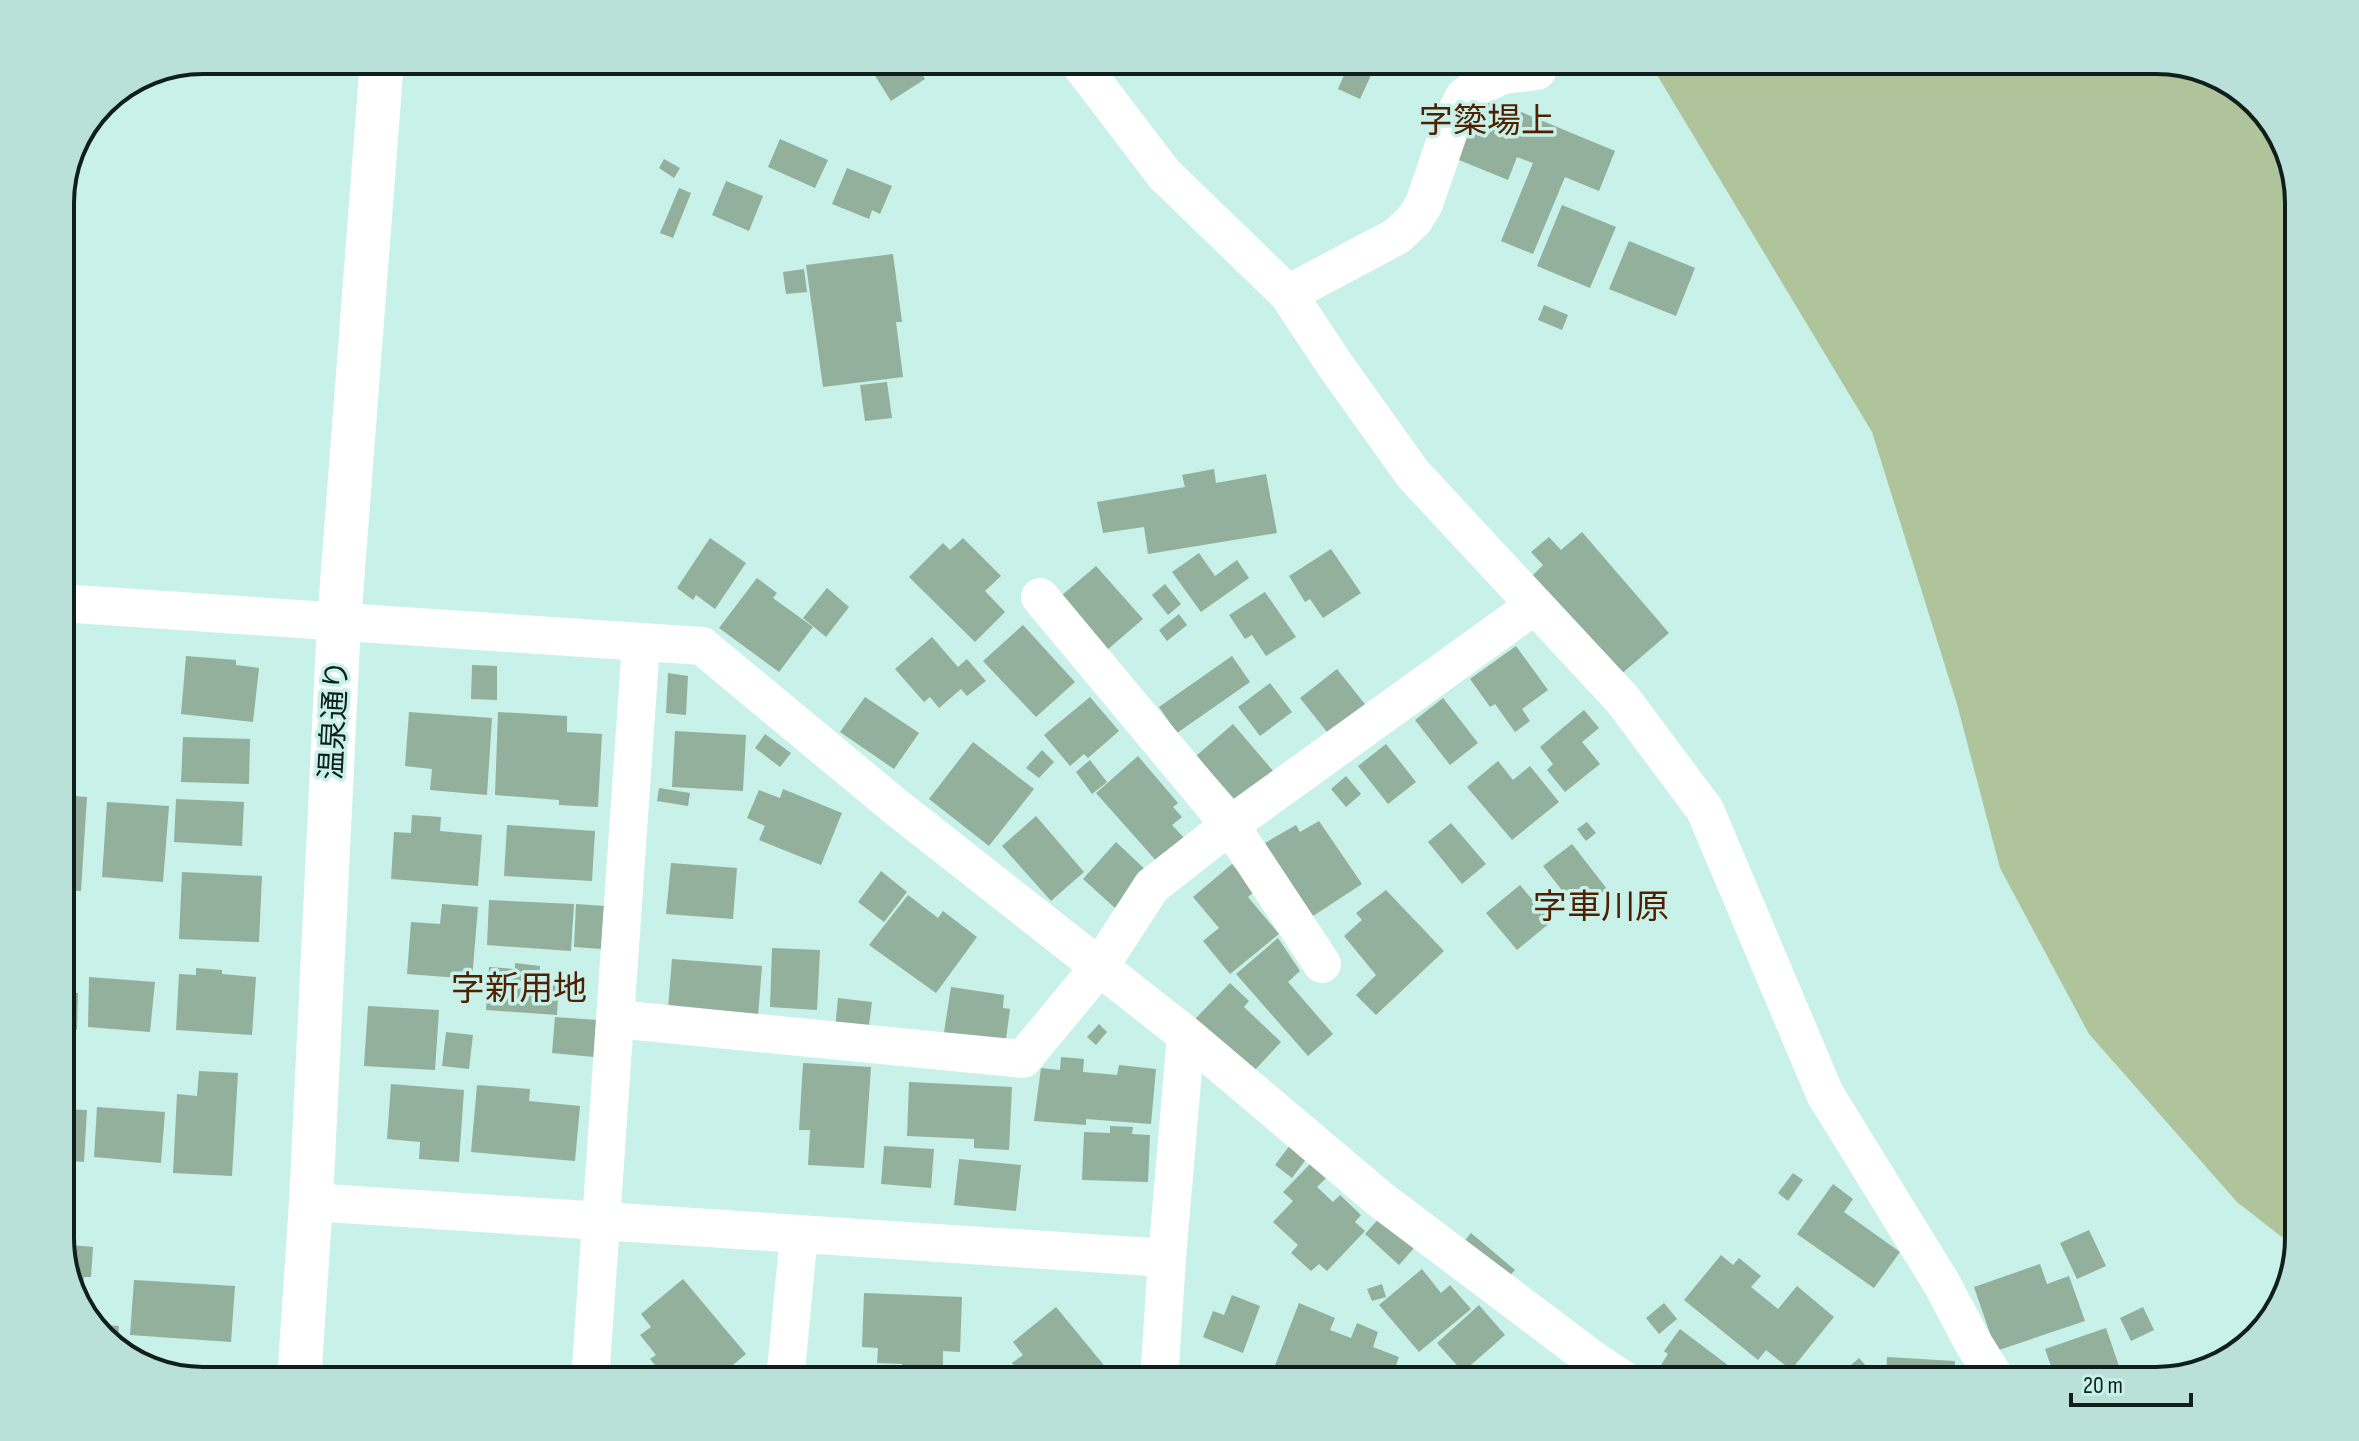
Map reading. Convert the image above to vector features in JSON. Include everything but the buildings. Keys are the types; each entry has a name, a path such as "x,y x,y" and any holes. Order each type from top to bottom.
{"street":[{"name":"温泉通り","path":"300,1367 311,1202 339,622 381,74"},
{"path":"1088,74 1164,174 1288,294 1413,474 1623,700 1705,810 1825,1094 1942,1284 1988,1367"},
{"path":"1288,294 1397,236 1414,220 1424,204 1454,116 1464,97 1476,88 1512,74"},
{"path":"1040,597 1230,825 1322,964"},
{"path":"74,604 702,646 896,807 1186,1035 1381,1200 1604,1367"},
{"path":"616,1019 1023,1059 1100,966 1152,886 1230,825 1535,605"},
{"path":"591,1367 641,643"},
{"path":"1160,1367 1186,1035"},
{"path":"311,1202 1167,1258"},
{"path":"786,1367 799,1234"}],"green space":[{"path":"1656,74 2173,75 2220,91 2253,118 2272,146 2283,178 2285,195 2285,1239 2237,1202 2089,1034 2000,868 1957,704 1872,432"}],"district":[{"name":"字簗場上","path":"1487,120"},
{"name":"字車川原","path":"1601,906"},
{"name":"字新用地","path":"519,988"}]}
